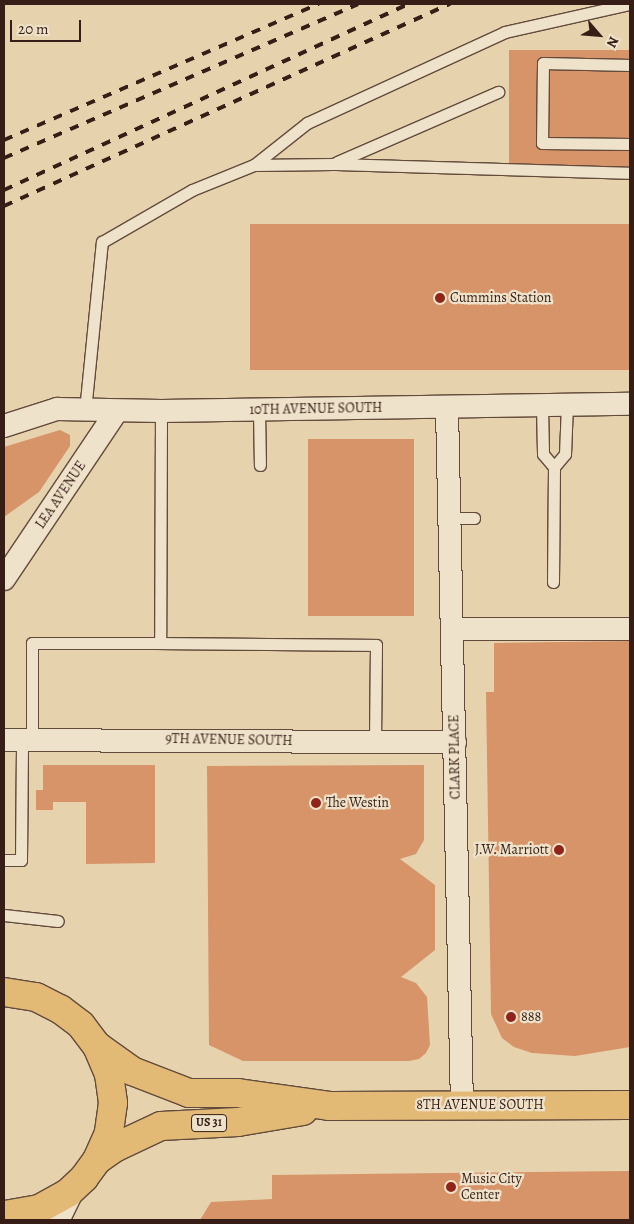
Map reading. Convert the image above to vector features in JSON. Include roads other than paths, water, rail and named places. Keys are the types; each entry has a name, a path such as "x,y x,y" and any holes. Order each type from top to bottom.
{"main road":[{"name":"US 31","path":"4,992 36,997 60,1008 81,1025 97,1046"},
{"name":"8TH AVENUE SOUTH","path":"97,1046 132,1071 189,1093 238,1094 329,1106 630,1105"},
{"path":"97,1046 109,1074 112,1103 109,1133 97,1160"},
{"name":"8TH AVENUE SOUTH","path":"97,1160 114,1148 161,1126 238,1122 329,1106"},
{"name":"US 31","path":"4,1215 40,1209 68,1193 84,1178 97,1160"},
{"path":"55,1220 68,1193"}],"street":[{"name":"10TH AVENUE SOUTH","path":"4,426 57,409 161,411 630,404"},
{"name":"CLARK PLACE","path":"447,408 462,1105"},
{"name":"LEA AVENUE","path":"4,579 117,411"},
{"path":"452,629 630,629"},
{"name":"9TH AVENUE SOUTH","path":"19,740 455,742"}],"lane":[{"path":"85,411 102,242 192,190 254,165 307,123 505,32 629,4"},
{"path":"608,9 630,11"},
{"path":"630,64 543,63 542,143 630,144"},
{"path":"334,164 498,92"},
{"path":"254,165 334,164 630,173"},
{"path":"553,582 554,467 565,454 567,405"},
{"path":"542,406 543,454 554,467"},
{"path":"259,410 260,465"},
{"path":"160,643 161,411"},
{"path":"450,518 474,518"},
{"path":"4,860 21,860 19,740 32,643 376,645 374,741"},
{"path":"4,915 58,921"}],"railway":[{"path":"4,140 319,4"},
{"path":"4,158 358,4"},
{"path":"4,190 409,4"},
{"path":"4,206 450,4"}],"place":[{"name":"Cummins Station","path":"440,298"},
{"name":"The Westin","path":"316,803"},
{"name":"J.W. Marriott","path":"559,850"},
{"name":"888","path":"511,1017"},
{"name":"Music City Center","path":"451,1187"}]}
